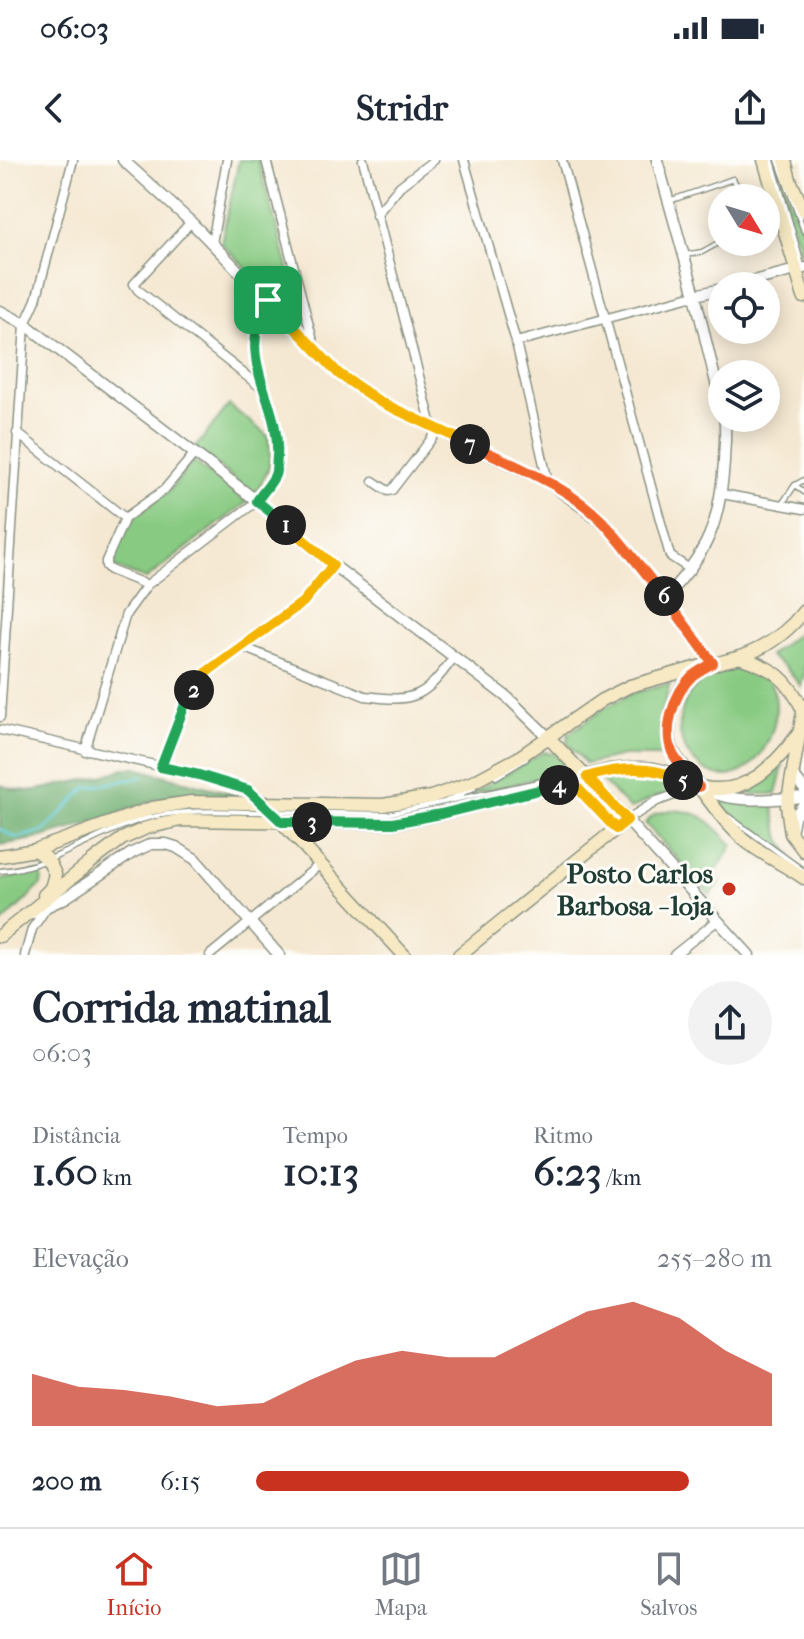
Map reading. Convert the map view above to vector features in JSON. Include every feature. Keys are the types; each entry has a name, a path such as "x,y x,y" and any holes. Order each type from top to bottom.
{"main road":[{"path":"764,160 802,270 804,297"},
{"path":"785,160 804,211"},
{"path":"0,936 122,839 146,828 181,820 383,805 431,797 473,782 518,758 602,700 630,686 739,657 768,644 797,621 804,611"},
{"path":"739,657 765,665 781,677 804,706 787,798 791,834 804,851"},
{"path":"713,663 693,675 681,689 672,711 672,752 743,839 804,878"},
{"path":"0,856 35,850 152,808 191,802 393,823 632,767 665,771 699,787 726,790 748,783 771,765 799,733"},
{"path":"459,955 632,817 548,737"},
{"path":"272,812 404,955"},
{"path":"24,917 54,881 53,866 35,850"}],"street":[{"path":"0,717 25,324 36,300 73,160"},
{"path":"212,243 227,160"},
{"path":"266,160 315,349"},
{"path":"363,160 436,427"},
{"path":"376,215 400,186 434,160"},
{"path":"464,160 516,342 548,482"},
{"path":"562,160 670,556 691,570"},
{"path":"657,160 711,360"},
{"path":"129,162 339,374 380,402 548,482 604,523 665,597 713,663"},
{"path":"191,222 134,284 263,390"},
{"path":"780,275 802,270"},
{"path":"516,342 708,292"},
{"path":"85,751 126,614 147,585 257,501 275,475 278,442 255,356 259,317 268,300"},
{"path":"0,311 25,324 257,501 333,565 508,698 548,737"},
{"path":"373,481 388,491 392,490 436,427"},
{"path":"665,597 691,570 712,532 722,494 724,432"},
{"path":"17,433 125,518"},
{"path":"147,585 106,566 125,518 164,490 195,453"},
{"path":"722,494 804,509"},
{"path":"161,767 186,702 208,671 303,602 333,565"},
{"path":"240,646 365,696 401,699 419,695 438,679 454,657"},
{"path":"0,730 199,775 248,790 272,812"},
{"path":"792,774 804,789"},
{"path":"572,782 616,829"},
{"path":"749,955 632,817 657,801 699,787 715,795 804,797"},
{"path":"791,834 794,817 804,804"},
{"path":"24,917 65,898 132,853 151,844 166,844 195,859 279,955"},
{"path":"210,955 319,865"},
{"path":"25,955 32,929 47,907"},
{"path":"674,955 718,920"}],"lane":[{"path":"772,160 802,270"},
{"path":"778,160 804,231"},
{"path":"718,184 733,179 736,184"},
{"path":"668,201 708,187"},
{"path":"683,256 708,249"},
{"path":"782,504 795,485 804,480"},
{"path":"795,485 804,492"},
{"path":"436,806 521,764 548,737"},
{"path":"0,871 48,860 141,820 179,811 388,814 436,806 565,774 587,777"},
{"path":"699,787 731,818 804,871"},
{"path":"108,834 152,808"},
{"path":"24,867 35,850"}],"green space":[{"path":"239,160 258,160 305,328 221,243"},
{"path":"774,160 804,234 804,261 802,260"},
{"path":"229,405 268,436 268,467 254,495 195,448"},
{"path":"193,461 247,502 146,579 109,565 129,521 170,490"},
{"path":"804,628 804,675 801,686 786,668 769,656"},
{"path":"736,669 760,673 772,687 776,707 773,728 764,748 751,765 734,775 715,775 695,762 686,751 681,738 682,712 687,699 705,678 720,671"},
{"path":"670,684 662,720 666,756 623,756 586,764 567,743 568,734 606,707 633,693"},
{"path":"544,752 556,755 569,771 471,794"},
{"path":"783,766 776,794 748,794"},
{"path":"124,768 136,768 245,797 157,799 98,821 35,839 0,845 0,785 35,790 110,774"},
{"path":"631,773 667,776 685,784 686,789 655,797 630,809 601,780"},
{"path":"718,801 772,802 780,839 792,856 733,816"},
{"path":"671,810 699,816 733,845 713,876 720,883 710,895 645,823 655,814"},
{"path":"37,872 42,876 41,885 0,925 0,880"}],"waterway":[{"path":"0,829 17,838 44,831 86,788 142,777"}],"place":[{"name":"Posto Carlos Barbosa - loja","path":"729,889"}],"route":[{"path":"268,300 339,374 380,402 548,482 604,523 665,597 713,663 693,675 681,689 672,711 672,752 699,787 665,771 632,767 587,777 627,820 616,829 572,782 393,823 282,822 248,790 161,767 186,702 208,671 303,602 333,565 257,501 275,475 278,442 255,356 259,317 268,300"}]}
